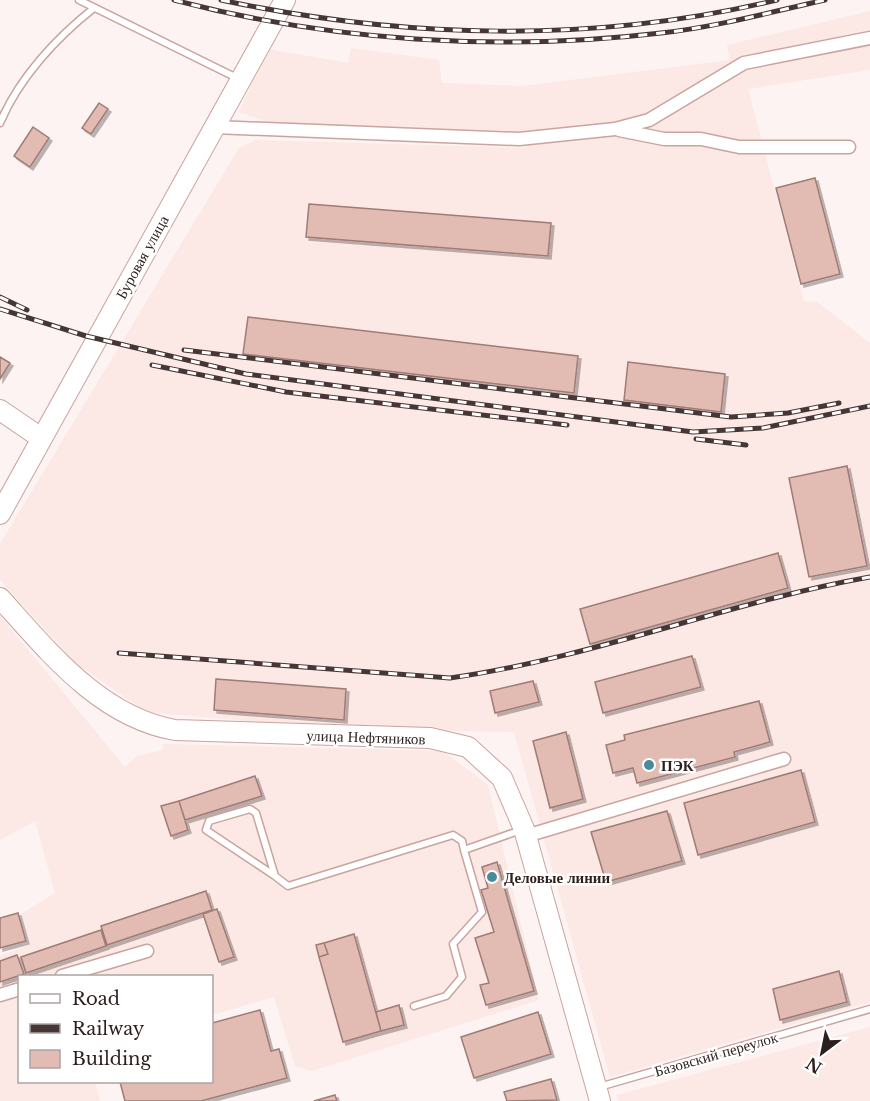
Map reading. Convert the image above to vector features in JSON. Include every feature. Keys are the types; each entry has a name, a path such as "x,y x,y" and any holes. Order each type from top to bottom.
{"main road":[{"name":"Буровая улица","path":"0,514 285,0"},
{"path":"0,410 41,438"},
{"name":"улица Нефтяников","path":"0,598 83,684 111,706 134,720 175,730 430,738 468,747 501,778 525,833 598,1095"}],"street":[{"path":"214,127 519,139 615,129 649,120 744,63 870,38"},
{"path":"615,129 664,139 701,138 739,147 849,147"},
{"path":"525,833 784,759"},
{"path":"65,975 147,951"},
{"path":"0,995 18,990"}],"lane":[{"path":"79,0 240,79"},
{"path":"0,123 33,69 68,29 94,8"},
{"path":"275,876 256,813 250,809 209,821 206,831 288,886 453,836 462,841 482,912 453,944 462,977 446,996 414,1006"},
{"path":"464,850 525,833"},
{"name":"Базовский переулок","path":"598,1095 870,1009"}],"shaded area":[{"path":"870,11 870,70 748,89 804,301 817,302 870,343 870,1002 610,1077 514,732 337,729 146,712 76,663 0,580 0,544 239,148 256,140 525,148 519,131 271,123 239,112 268,49 348,63 351,48 439,60 442,83 522,86 730,60 727,45"},
{"path":"0,616 125,767 137,756 163,750 163,744 443,751 488,785 539,1000 312,1071 295,1066 274,997 213,1015 213,975 18,975 18,1083 95,1083 100,1101 0,1101 0,956 30,945 21,914 55,893 35,821 0,840"},
{"path":"870,1027 870,1101 619,1101 617,1095"}],"building":[{"path":"99,103 108,109 91,134 82,128"},
{"path":"33,127 49,138 30,167 14,156"},
{"path":"815,178 840,274 801,284 776,188"},
{"path":"309,204 551,223 548,256 306,237"},
{"path":"248,317 578,356 574,393 243,354"},
{"path":"0,357 10,363 0,379"},
{"path":"628,362 725,374 721,412 624,400"},
{"path":"847,466 867,566 809,577 789,478"},
{"path":"778,553 788,588 590,644 580,609"},
{"path":"692,656 701,687 603,713 595,682"},
{"path":"216,679 346,689 344,720 214,710"},
{"path":"533,681 539,702 495,713 490,691"},
{"path":"759,701 770,742 734,752 735,757 637,783 633,768 613,773 606,745 625,740 624,735"},
{"path":"566,732 583,799 550,808 533,741"},
{"path":"801,770 815,822 698,855 684,803"},
{"path":"255,776 262,796 185,820 179,801"},
{"path":"179,801 188,830 171,836 161,806"},
{"path":"667,811 682,861 606,882 591,832"},
{"path":"497,862 534,991 486,1005 480,985 489,983 475,938 494,932 481,890 488,888 482,867"},
{"path":"206,891 212,910 107,945 101,926"},
{"path":"217,909 234,957 219,962 203,914"},
{"path":"18,913 26,941 0,948 0,918"},
{"path":"101,930 106,946 26,973 21,957"},
{"path":"354,934 381,1031 343,1042 319,957 328,954 324,943"},
{"path":"324,943 328,954 319,957 316,945"},
{"path":"17,955 24,974 0,982 0,961"},
{"path":"839,971 847,1002 780,1020 773,989"},
{"path":"399,1005 404,1025 381,1031 376,1012"},
{"path":"260,1010 271,1051 279,1049 287,1078 201,1101 125,1101 120,1083 213,1083 213,1023"},
{"path":"538,1012 551,1054 474,1078 461,1037"},
{"path":"551,1079 557,1100 507,1101 504,1092"},
{"path":"335,1095 337,1101 314,1101"}],"railway":[{"path":"174,0 293,25 416,39 477,42 539,42 661,33 723,23 825,0"},
{"path":"221,0 359,23 429,29 499,31 569,30 639,24 708,14 777,0"},
{"path":"0,297 27,310"},
{"path":"0,309 86,336 246,374 693,432 763,428 870,406"},
{"path":"184,350 731,417 788,413 839,403"},
{"path":"152,365 286,392 567,425"},
{"path":"696,439 746,445"},
{"path":"119,653 450,678 556,657 765,601 870,577"}],"place":[{"name":"ПЭК","path":"649,765"},
{"name":"Деловые линии","path":"492,877"}]}
